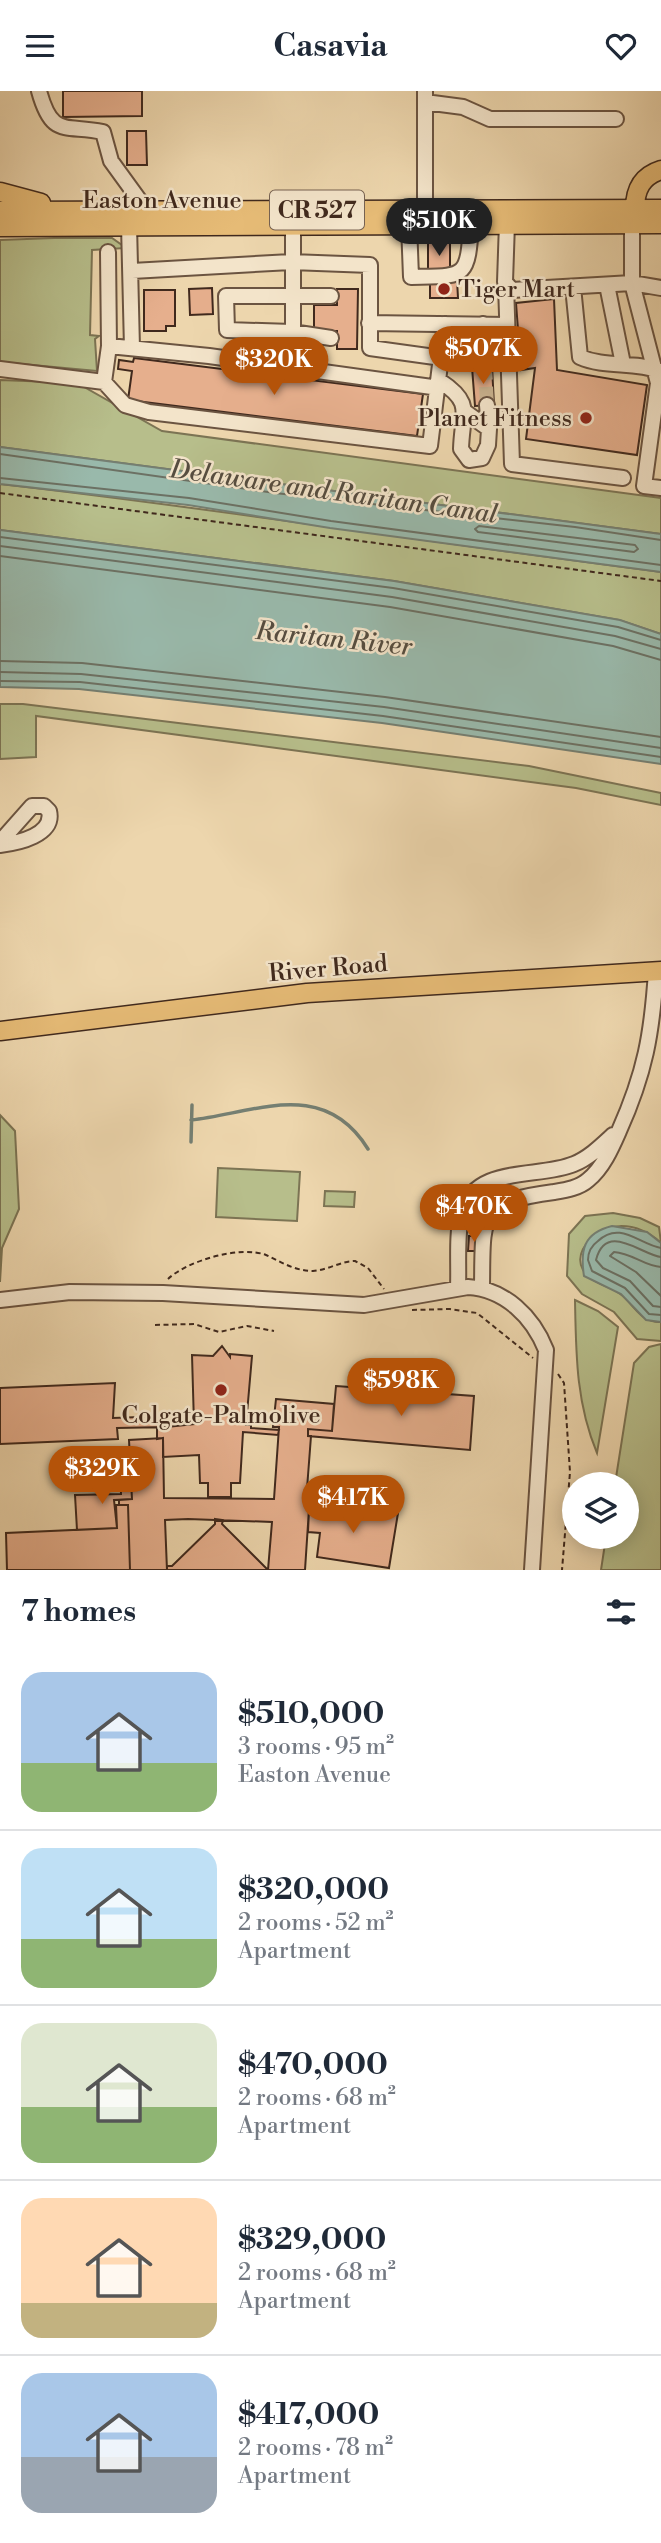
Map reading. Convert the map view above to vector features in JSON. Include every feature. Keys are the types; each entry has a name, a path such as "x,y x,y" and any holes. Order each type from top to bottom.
{"main road":[{"path":"632,216 640,183 661,170"},
{"path":"0,192 36,202 100,210"},
{"name":"Easton Avenue","path":"0,227 125,218 293,224 506,223 632,216 661,209"},
{"name":"Easton Avenue","path":"0,211 100,210 125,218 156,210 425,210 632,216 661,224"},
{"name":"River Road","path":"0,1031 307,992 658,971"}],"street":[{"path":"39,91 45,113 54,125 64,129 103,132 111,161 126,179 130,189 140,201 156,210"},
{"path":"425,210 425,96 463,107 491,119 616,119"},
{"path":"130,189 125,218 132,271 132,348"},
{"path":"632,216 632,283 657,370 658,383 644,487 661,488"},
{"path":"409,224 411,277 454,277 463,270 469,257 471,223"},
{"path":"506,223 512,464 623,478"},
{"path":"293,224 293,367"},
{"path":"104,382 109,346 108,252"},
{"path":"132,271 291,262 370,265 370,348 442,358"},
{"path":"506,285 516,291 632,283 661,288"},
{"path":"607,285 623,364"},
{"path":"573,287 580,357 595,363 623,364 657,370"},
{"path":"331,296 226,296 227,330 292,332 331,338"},
{"path":"108,297 132,298"},
{"path":"369,323 507,325"},
{"path":"0,369 104,382 125,405 149,412 430,446 440,384 445,324"},
{"path":"483,324 485,366"},
{"path":"109,346 440,384 459,393 464,411 461,449 469,460 482,458 488,445 487,405"},
{"path":"464,411 489,429"},
{"path":"482,1287 484,1233 496,1208 512,1198 566,1190 584,1183 602,1163 640,1082 652,1031 658,971"},
{"path":"458,1287 462,1213 478,1188 497,1178 543,1172 575,1164 589,1156 621,1127"},
{"path":"0,1300 70,1292 163,1293 364,1305 386,1303 458,1287 482,1287 503,1298 533,1322 546,1349 548,1366 532,1570"}],"path":[{"path":"0,493 661,581"},
{"path":"163,1293 166,1281 191,1264 256,1252 284,1265 312,1271 347,1261 363,1263 382,1286 386,1303"},
{"path":"402,1311 450,1309 477,1313 527,1355 548,1366 562,1379 570,1472 562,1570"},
{"path":"155,1325 194,1324 219,1332 247,1326 274,1331"}],"green space":[{"path":"112,238 126,248 92,250 90,335 99,336 95,339 97,371 0,362 0,240"},
{"path":"0,380 77,383 162,431 661,498 661,534 0,447"},
{"path":"0,484 661,572 661,634 619,620 394,581 0,530"},
{"path":"0,704 23,704 529,766 661,793 661,805 576,788 36,716 36,757 0,759"},
{"path":"0,1115 15,1131 19,1209 2,1248 0,1282"},
{"path":"218,1168 300,1172 297,1221 216,1217"},
{"path":"325,1191 355,1192 354,1207 324,1206"},
{"path":"613,1213 640,1218 659,1227 661,1243 631,1227 609,1228 599,1232 583,1249 580,1259 582,1267 591,1279 623,1296 644,1317 661,1322 661,1341 637,1339 614,1312 582,1294 567,1276 569,1234 585,1216"},
{"path":"575,1300 598,1311 618,1327 597,1453 581,1397"},
{"path":"661,1344 661,1570 601,1570 604,1549 639,1549 639,1472 617,1472 634,1363 649,1347"}],"water":[{"name":"Delaware and Raritan Canal","path":"0,447 661,534 661,572 330,528 188,505 0,484"},
{"name":"Raritan River","path":"0,530 394,581 620,620 661,634 661,764 382,723 79,689 0,687"},
{"path":"612,1226 647,1232 661,1243 661,1322 646,1320 621,1294 584,1276 583,1251 589,1238"}],"building":[{"path":"63,91 142,91 142,116 63,117"},
{"path":"127,131 146,131 147,165 127,165"},
{"path":"428,243 450,243 450,273 428,273"},
{"name":"Tiger Mart","path":"430,280 457,280 458,298 430,298"},
{"path":"212,288 213,314 190,315 189,289"},
{"path":"337,289 358,289 357,349 337,349 337,331 314,331 314,305 337,305"},
{"path":"144,290 175,290 175,326 166,326 166,331 144,331"},
{"path":"554,299 557,370 647,385 637,455 526,439 535,368 521,370 516,303"},
{"path":"134,358 423,394 417,436 128,400 132,371 118,369 119,360 133,362"},
{"path":"492,366 494,405 475,406 472,367"},
{"path":"469,1236 479,1236 478,1251 468,1251"},
{"name":"Colgate-Palmolive","path":"222,1346 230,1357 230,1354 252,1356 246,1425 251,1425 251,1428 279,1430 278,1435 243,1432 240,1483 231,1483 231,1497 208,1497 208,1483 200,1483 199,1455 163,1457 163,1438 157,1439 157,1428 194,1424 192,1355 213,1356"},
{"path":"115,1383 113,1418 168,1416 168,1427 117,1428 118,1439 0,1444 0,1388"},
{"path":"336,1386 474,1396 470,1450 308,1436 308,1429 332,1431"},
{"path":"276,1399 334,1404 332,1431 308,1429 308,1436 311,1436 306,1502 319,1503 318,1509 309,1509 305,1570 268,1570 272,1522 188,1519 165,1520 167,1570 130,1570 128,1505 119,1505 119,1500 132,1499 129,1440 163,1438 164,1498 274,1499 279,1427 273,1427"},
{"path":"130,1466 132,1499 114,1500 117,1528 77,1530 75,1495 121,1494 120,1467"},
{"path":"319,1503 344,1505 343,1510 385,1516 386,1511 398,1513 389,1568 317,1557 320,1533 308,1532 309,1509 318,1509"},
{"path":"116,1505 128,1505 130,1570 7,1570 6,1533 117,1528"},
{"path":"215,1519 223,1520 222,1524 268,1570 167,1570 167,1566 172,1566 215,1524"}],"waterway":[{"path":"191,1142 192,1105"},
{"path":"191,1120 263,1107 309,1106 330,1113 350,1127 368,1149"}],"tunnel":[{"path":"485,366 487,405"}],"place":[{"name":"Tiger Mart","path":"444,289"},
{"name":"Planet Fitness","path":"586,418"},
{"name":"Colgate-Palmolive","path":"221,1390"}]}
